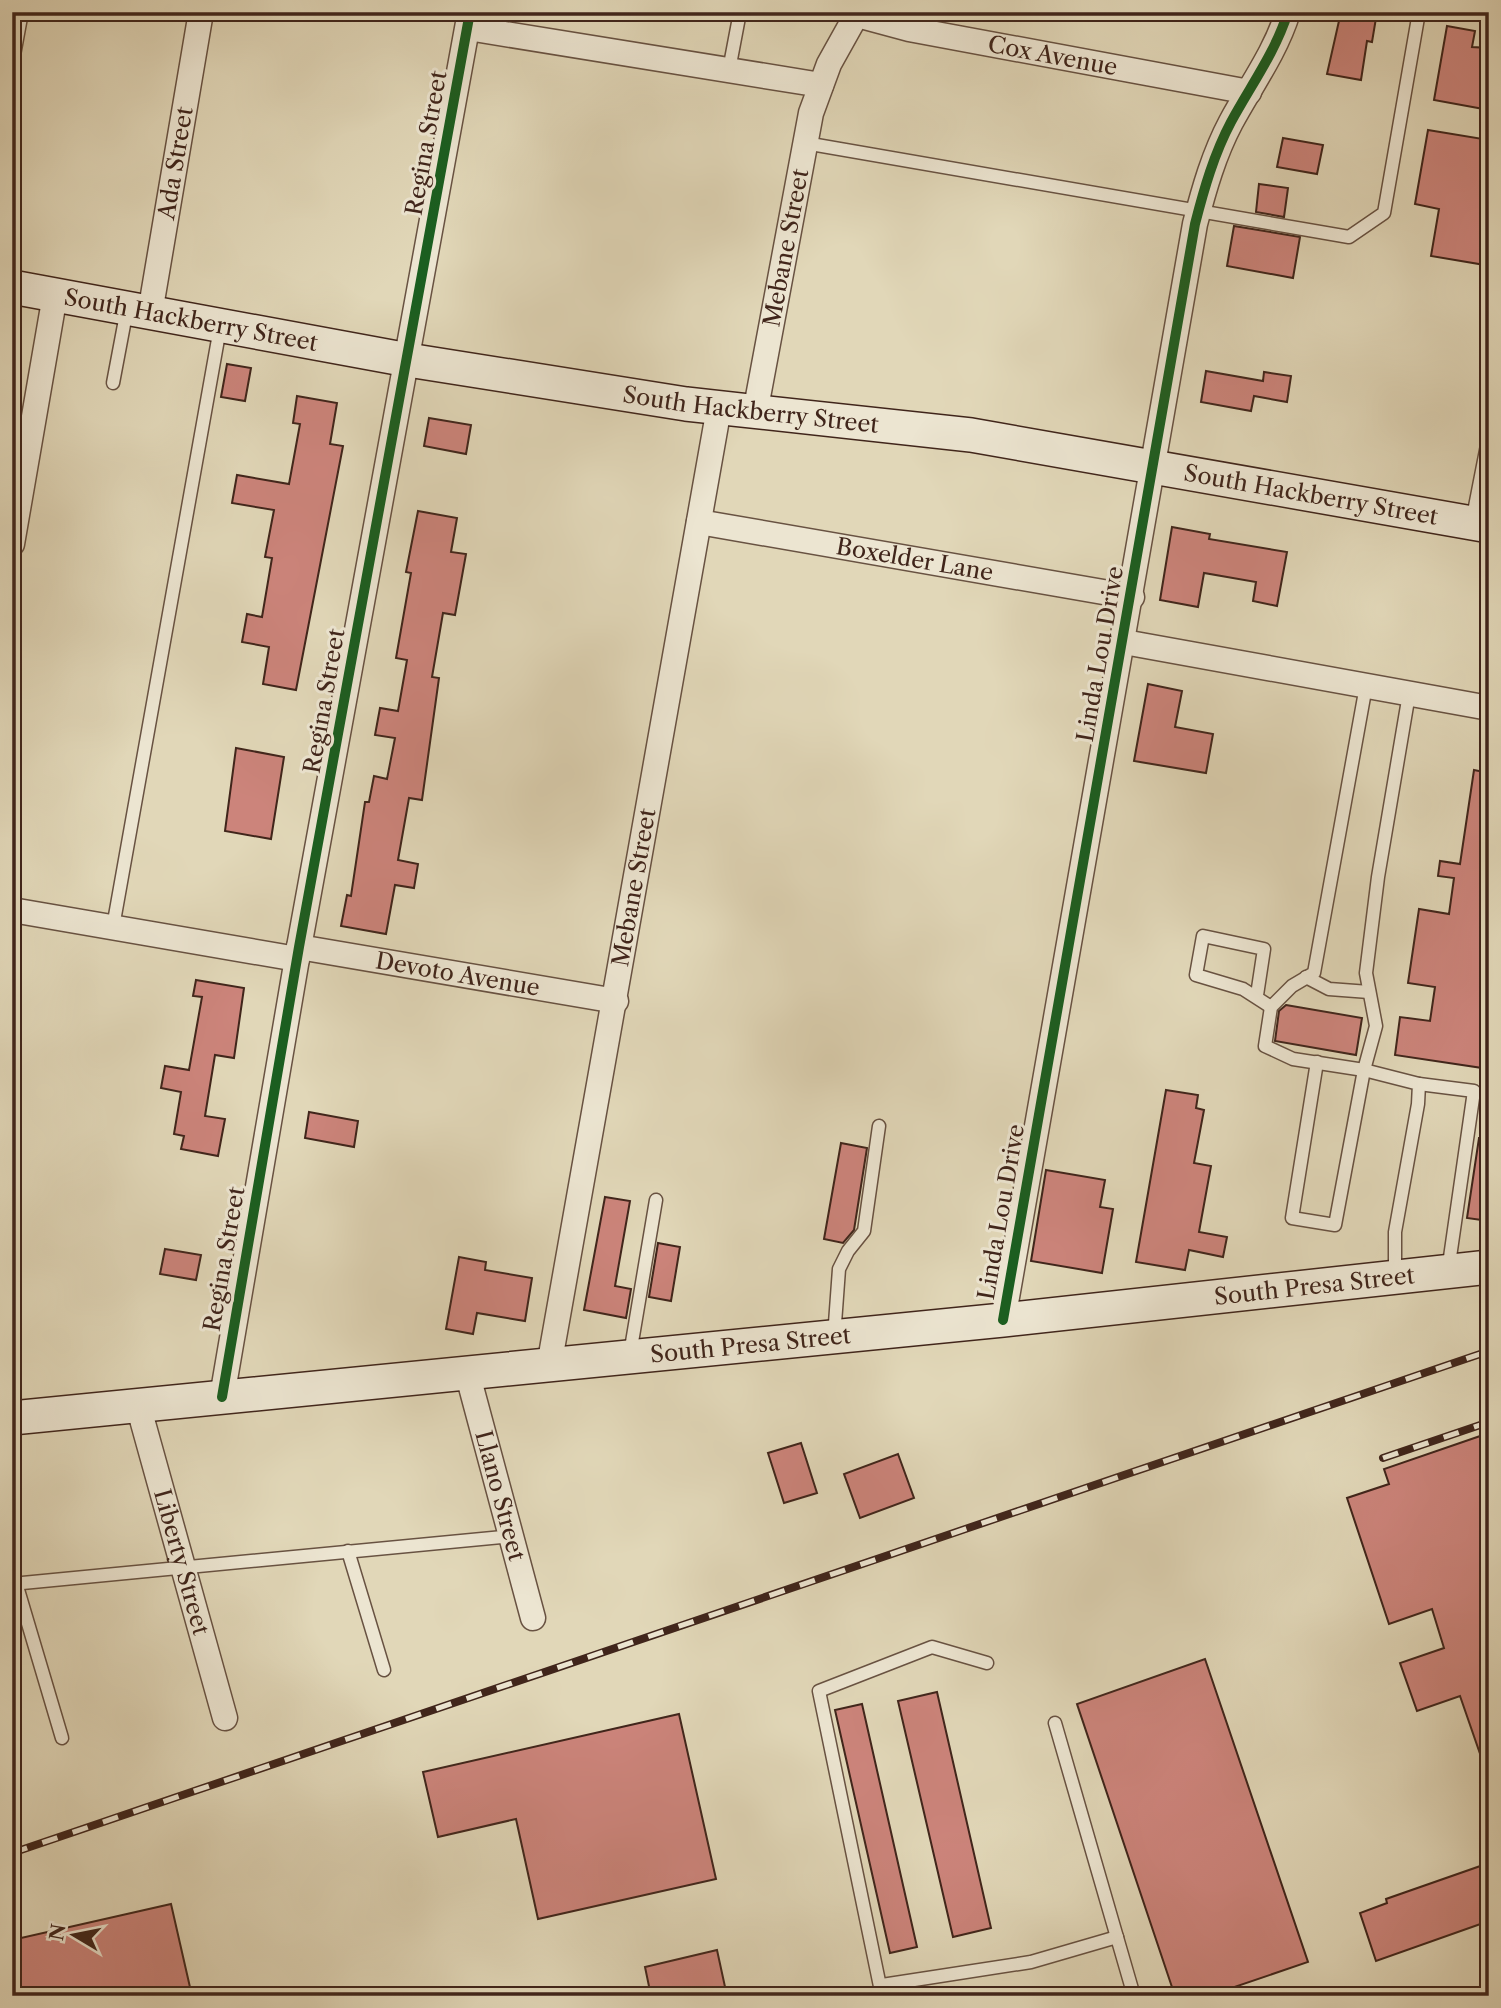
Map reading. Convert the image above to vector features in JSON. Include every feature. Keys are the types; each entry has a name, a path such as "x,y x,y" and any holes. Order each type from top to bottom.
{"main road":[{"name":"South Hackberry Street","path":"12,287 408,360 755,413 971,435 1480,524"},
{"name":"South Presa Street","path":"12,1418 1003,1320 1489,1267"}],"street":[{"name":"Ada Street","path":"139,311 201,12"},
{"name":"Linda Lou Drive","path":"1003,1320 1199,211 1214,160 1249,92 1270,59 1288,12"},
{"name":"Cox Avenue","path":"858,13 909,29 1249,92"},
{"name":"Mebane Street","path":"755,413 805,143 821,85 838,45 858,13"},
{"path":"469,20 821,85"},
{"name":"Regina Street","path":"222,1397 298,953 469,20"},
{"path":"12,544 55,295"},
{"name":"Mebane Street","path":"549,1366 616,1001 719,408"},
{"name":"Boxelder Lane","path":"699,522 1132,597"},
{"path":"1124,642 1489,708"},
{"name":"Devoto Avenue","path":"12,910 616,1001"},
{"name":"Llano Street","path":"467,1372 533,1618"},
{"name":"Liberty Street","path":"138,1405 225,1718"}],"lane":[{"path":"12,66 22,12"},
{"path":"729,70 740,12"},
{"path":"805,143 1349,237 1384,213 1419,12"},
{"path":"113,383 139,311"},
{"path":"113,927 221,326"},
{"path":"1480,524 1489,435"},
{"path":"1366,686 1314,973 1292,986 1271,1007 1265,1046 1293,1059 1364,1070 1419,1084 1474,1091 1447,1273"},
{"path":"1317,1062 1292,1218 1335,1225 1364,1070 1376,1026 1366,973 1378,877 1409,694"},
{"path":"1257,995 1264,948 1203,936 1196,975 1257,995 1271,1007"},
{"path":"1306,977 1329,989 1369,992"},
{"path":"1395,1279 1395,1232 1418,1104 1419,1084"},
{"path":"834,1337 839,1269 848,1251 864,1231 879,1126"},
{"path":"629,1358 656,1200"},
{"path":"12,1247 12,1274"},
{"path":"62,1738 14,1583 512,1536"},
{"path":"348,1551 384,1670"},
{"path":"987,1663 932,1647 818,1691 882,1990 1031,1962 1117,1937"},
{"path":"1055,1723 1134,1996"}],"building":[{"path":"1341,12 1377,12 1372,42 1367,41 1361,80 1327,74"},
{"path":"1447,26 1475,31 1472,47 1489,48 1489,110 1434,100"},
{"path":"1428,130 1489,140 1489,244 1485,265 1431,256 1439,209 1415,204"},
{"path":"1283,138 1323,145 1317,174 1277,167"},
{"path":"1259,184 1288,188 1284,217 1256,212"},
{"path":"1234,226 1300,237 1293,278 1227,266"},
{"path":"227,364 251,368 245,401 221,397"},
{"path":"1206,371 1263,381 1264,372 1291,376 1287,402 1254,396 1251,411 1201,402"},
{"path":"297,396 337,403 330,444 343,446 296,690 263,684 269,647 242,642 247,614 262,617 272,558 265,557 274,510 232,503 237,475 289,484 300,424 293,423"},
{"path":"429,418 471,425 466,454 424,446"},
{"path":"418,511 457,518 451,552 466,554 455,615 443,613 432,677 439,678 422,800 409,798 398,860 418,864 414,888 395,885 386,934 341,926 347,895 351,896 365,802 369,802 374,776 387,779 395,738 375,735 380,708 398,711 407,660 396,658 411,573 406,572"},
{"path":"1172,527 1210,534 1209,539 1287,552 1277,606 1253,601 1256,582 1204,573 1198,607 1160,600"},
{"path":"1148,684 1182,691 1175,727 1213,734 1206,773 1134,761"},
{"path":"236,748 284,757 271,839 225,831"},
{"path":"1474,770 1489,773 1489,1069 1395,1055 1400,1017 1430,1021 1435,987 1408,983 1419,909 1449,914 1454,878 1438,876 1440,861 1460,864"},
{"path":"196,980 244,988 234,1058 215,1055 205,1116 225,1119 218,1156 181,1149 184,1136 174,1134 181,1092 161,1088 165,1066 189,1070 202,997 193,996"},
{"path":"1286,1005 1362,1018 1356,1055 1275,1041 1279,1011"},
{"path":"1166,1090 1198,1095 1196,1108 1204,1110 1194,1163 1211,1166 1199,1232 1227,1237 1223,1257 1189,1250 1185,1270 1136,1262"},
{"path":"309,1112 358,1121 354,1147 305,1138"},
{"path":"1479,1138 1489,1139 1489,1221 1467,1218"},
{"path":"841,1143 867,1148 854,1230 843,1243 824,1239"},
{"path":"1046,1170 1105,1180 1100,1207 1113,1209 1102,1273 1031,1261"},
{"path":"605,1197 630,1201 615,1286 631,1289 626,1318 584,1310"},
{"path":"658,1243 680,1247 671,1301 649,1297"},
{"path":"165,1249 201,1255 196,1280 160,1274"},
{"path":"459,1257 486,1262 485,1270 532,1278 525,1321 477,1313 473,1334 446,1329"},
{"path":"1489,1433 1489,1771 1486,1771 1460,1696 1417,1711 1400,1663 1444,1648 1432,1609 1389,1624 1347,1498 1389,1484 1384,1469"},
{"path":"801,1443 817,1493 784,1503 768,1453"},
{"path":"898,1454 914,1498 860,1518 844,1474"},
{"path":"1205,1659 1308,1962 1208,1996 1175,1996 1077,1704"},
{"path":"937,1692 991,1928 953,1937 898,1701"},
{"path":"862,1704 917,1947 890,1953 835,1710"},
{"path":"679,1714 716,1879 538,1919 516,1819 438,1837 423,1772"},
{"path":"1489,1863 1489,1921 1376,1961 1360,1913 1387,1903 1386,1899"},
{"path":"171,1904 192,1996 12,1996 12,1940"},
{"path":"717,1950 727,1996 651,1996 645,1967"}],"railway":[{"path":"12,1853 1489,1351"},
{"path":"1383,1458 1489,1422"}],"cycle path":[{"path":"222,1397 299,947 470,12"},
{"path":"1003,1320 1195,224 1219,147 1270,55 1288,12"}]}
